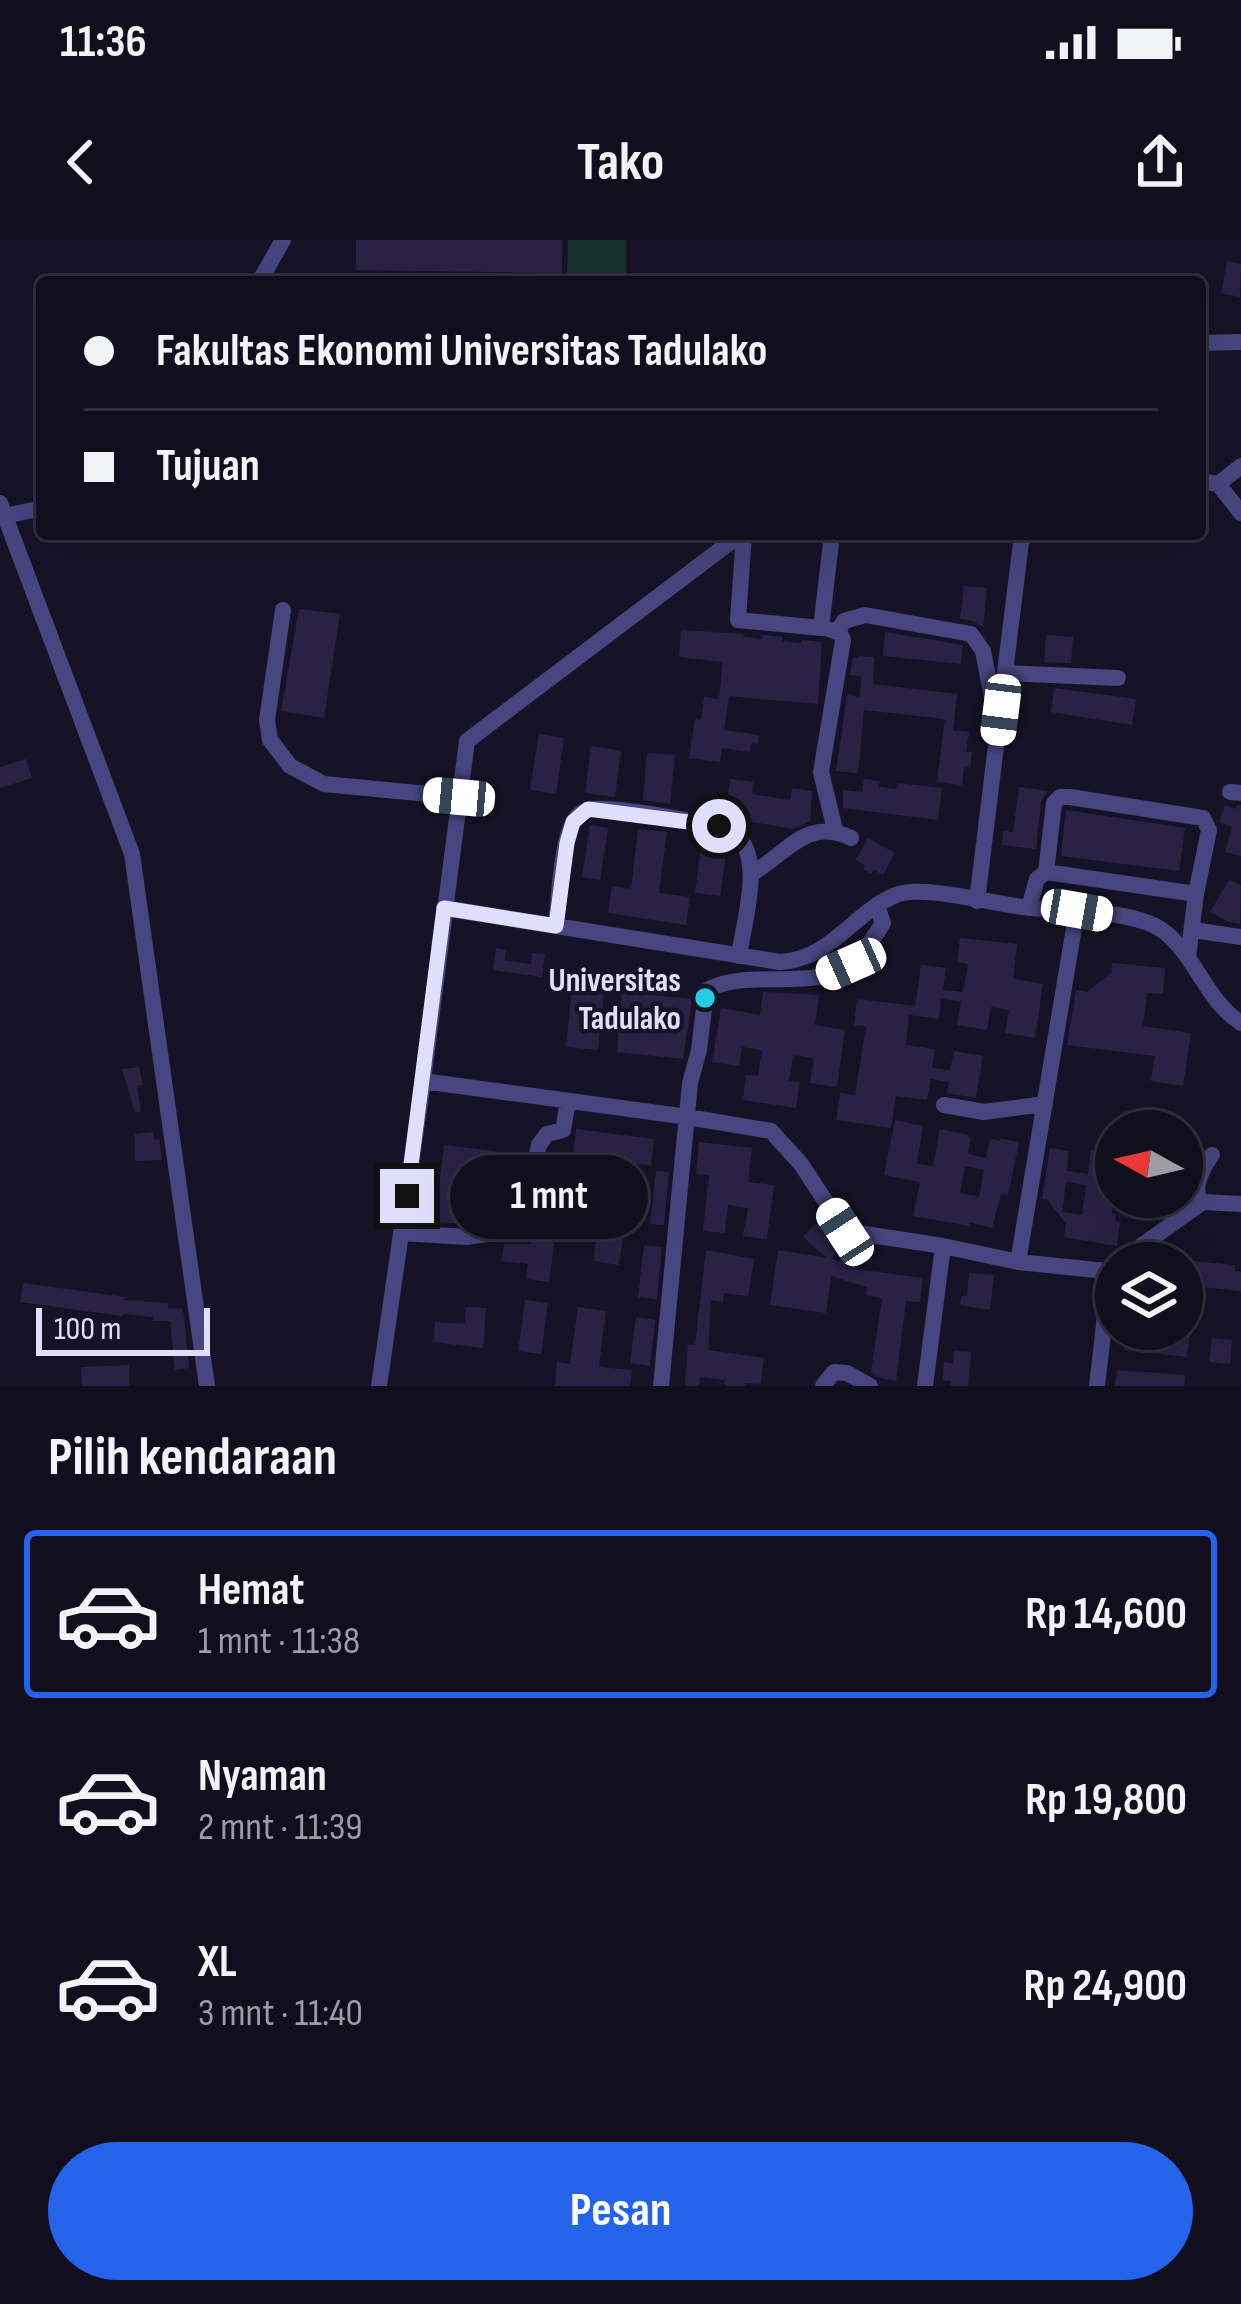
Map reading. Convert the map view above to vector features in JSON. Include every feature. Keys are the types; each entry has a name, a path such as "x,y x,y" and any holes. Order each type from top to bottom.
{"street":[{"path":"262,276 283,240"},
{"path":"1206,343 1241,341"},
{"path":"1241,466 1209,483 1241,513"},
{"path":"36,508 2,509 132,854 207,1386"},
{"path":"379,1386 467,741 734,540"},
{"path":"742,540 737,620 829,630 843,640 820,772 843,834 803,836 751,874"},
{"path":"829,630 832,540"},
{"path":"977,901 1021,540"},
{"path":"284,610 267,720 270,740 290,766 324,784 459,797"},
{"path":"829,630 865,615 971,634 983,651 993,703 1001,710"},
{"path":"1005,674 1118,678"},
{"path":"1029,908 1037,879 1046,872 1054,802 1060,797 1203,818 1209,830 1188,957"},
{"path":"556,926 567,843 573,822 588,809 719,826 739,838 748,854 751,874 740,956"},
{"path":"1046,872 1196,894"},
{"path":"444,908 780,962 813,956 900,892 1077,910 1156,926 1188,957 1213,995 1241,1024"},
{"path":"661,1386 690,1083 709,989 722,982 750,979 822,978 851,964 883,923 878,906"},
{"path":"1018,1262 1077,910"},
{"path":"1193,930 1241,937"},
{"path":"423,1081 771,1131 801,1164 845,1232 1018,1262 1095,1265"},
{"path":"401,1234 467,1238 519,1229 539,1145 547,1134 562,1130 568,1101"},
{"path":"944,1105 984,1112 1045,1104"},
{"path":"1203,1173 1212,1155"},
{"path":"1203,1203 1241,1204"},
{"path":"1147,1242 1180,1218"},
{"path":"925,1386 943,1246"},
{"path":"1097,1386 1101,1350"},
{"path":"823,1386 835,1372 870,1386"}],"green space":[{"path":"568,240 626,240 626,276 567,276"}],"building":[{"path":"356,240 562,240 562,273 356,270"},
{"path":"1227,261 1241,264 1240,297 1221,293"},
{"path":"964,586 987,588 983,627 960,619"},
{"path":"299,609 340,614 324,718 281,711"},
{"path":"681,630 822,642 818,704 729,696 724,730 759,735 758,744 751,743 750,752 722,748 720,762 689,758 704,697 719,699 723,662 679,657"},
{"path":"885,632 963,645 961,664 883,656"},
{"path":"1046,635 1073,637 1071,663 1044,662"},
{"path":"874,657 873,684 957,694 953,730 969,732 966,752 972,752 962,785 937,782 945,719 864,710 858,773 836,771 847,695 860,697 861,676 850,675 853,658"},
{"path":"1054,688 1136,699 1132,725 1051,712"},
{"path":"539,734 564,738 556,794 530,790"},
{"path":"591,746 621,751 615,797 585,793"},
{"path":"647,753 675,755 670,804 643,800"},
{"path":"26,759 32,778 0,788 0,767"},
{"path":"730,779 753,782 752,794 790,800 792,788 812,791 810,821 793,829 725,817"},
{"path":"864,779 896,789 897,783 942,788 938,820 843,808 843,790 862,792"},
{"path":"1019,787 1048,791 1041,802 1036,849 1002,845 1003,831 1013,832"},
{"path":"1225,805 1241,806 1241,856 1225,852 1232,827 1219,822"},
{"path":"1066,810 1185,828 1179,871 1061,856"},
{"path":"590,825 608,828 600,880 582,877"},
{"path":"638,829 667,832 659,893 690,897 686,925 608,913 612,886 631,889"},
{"path":"868,838 895,853 883,875 874,870 871,874 856,860"},
{"path":"702,842 727,846 720,896 695,893"},
{"path":"1229,880 1241,886 1240,924 1210,912"},
{"path":"960,938 1017,944 1013,979 1043,984 1035,1038 1005,1033 1009,1010 991,1007 987,1030 957,1025 961,1001 941,999 939,1019 909,1015 906,1045 935,1049 932,1068 950,1070 954,1051 983,1056 976,1098 947,1093 949,1082 931,1079 927,1100 896,1096 891,1128 836,1120 840,1093 855,1095 866,1026 854,1025 857,999 915,1006 921,965 946,968 943,990 963,992 968,964 957,962"},
{"path":"496,948 506,950 505,961 531,964 532,953 545,954 542,977 493,970"},
{"path":"1112,963 1165,968 1163,994 1147,993 1143,1026 1191,1033 1183,1086 1151,1081 1155,1056 1067,1045 1076,990 1087,992 1111,973"},
{"path":"572,989 604,992 598,1050 566,1047"},
{"path":"622,992 692,999 683,1059 617,1052"},
{"path":"763,992 819,995 815,1025 845,1030 837,1087 810,1083 814,1058 793,1055 789,1081 800,1082 796,1108 743,1100 746,1075 758,1076 762,1050 742,1047 739,1066 712,1062 721,1008 760,1015"},
{"path":"139,1067 141,1111 135,1113 122,1069"},
{"path":"895,1120 923,1126 917,1164 933,1166 940,1129 971,1136 968,1154 986,1158 990,1139 1019,1142 1008,1195 1001,1194 992,1228 913,1216 920,1182 884,1175","holes":["965,1166 984,1170 979,1197 960,1193"]},
{"path":"576,1129 654,1139 651,1165 631,1163 623,1220 604,1217 612,1160 573,1155"},
{"path":"153,1132 162,1160 135,1161 135,1134"},
{"path":"699,1142 752,1148 748,1182 774,1185 767,1239 743,1236 748,1208 728,1205 725,1233 703,1231 709,1175 696,1174"},
{"path":"444,1145 496,1151 487,1221 434,1222"},
{"path":"1050,1148 1069,1151 1067,1171 1088,1174 1091,1150 1095,1150 1095,1218 1120,1222 1118,1242 1064,1237 1066,1224 1048,1200 1042,1199","holes":["1066,1182 1086,1185 1082,1215 1062,1212"]},
{"path":"548,1160 567,1163 560,1212 537,1209"},
{"path":"656,1171 669,1172 664,1225 650,1224"},
{"path":"816,1223 839,1249 832,1259 855,1269 923,1278 920,1302 906,1301 896,1381 871,1372 882,1298 866,1295 867,1287 831,1276 826,1313 770,1305 778,1250 827,1258 803,1237"},
{"path":"534,1228 556,1231 549,1282 526,1279 528,1264 501,1261 504,1244 531,1244"},
{"path":"597,1234 623,1238 619,1265 593,1261"},
{"path":"644,1245 662,1247 657,1299 638,1297"},
{"path":"706,1250 754,1259 748,1296 724,1293 723,1302 711,1300 708,1350 764,1358 761,1384 727,1386 725,1380 700,1377 699,1386 685,1386 688,1345 695,1345"},
{"path":"1203,1262 1235,1265 1235,1271 1241,1272 1241,1291 1203,1287"},
{"path":"969,1273 994,1275 990,1310 960,1305 961,1296 967,1296"},
{"path":"23,1283 183,1308 189,1368 175,1370 170,1321 20,1302"},
{"path":"525,1300 548,1303 541,1354 518,1351"},
{"path":"466,1307 486,1308 483,1348 433,1342 435,1322 465,1324"},
{"path":"578,1307 606,1311 599,1367 632,1370 630,1386 555,1386 557,1362 570,1364"},
{"path":"636,1317 655,1320 650,1366 630,1363"},
{"path":"1212,1338 1232,1340 1230,1364 1209,1362"},
{"path":"1124,1350 1188,1350 1187,1357"},
{"path":"954,1351 971,1352 968,1386 951,1386 951,1381 943,1380 944,1362 953,1363"},
{"path":"129,1365 129,1386 82,1386 81,1367"},
{"path":"1117,1370 1185,1375 1184,1386 1115,1386"}],"place":[{"name":"Universitas Tadulako","path":"705,998"}],"route":[{"path":"407,1196 444,908 556,926 567,843 573,822 588,809 719,826"}]}
